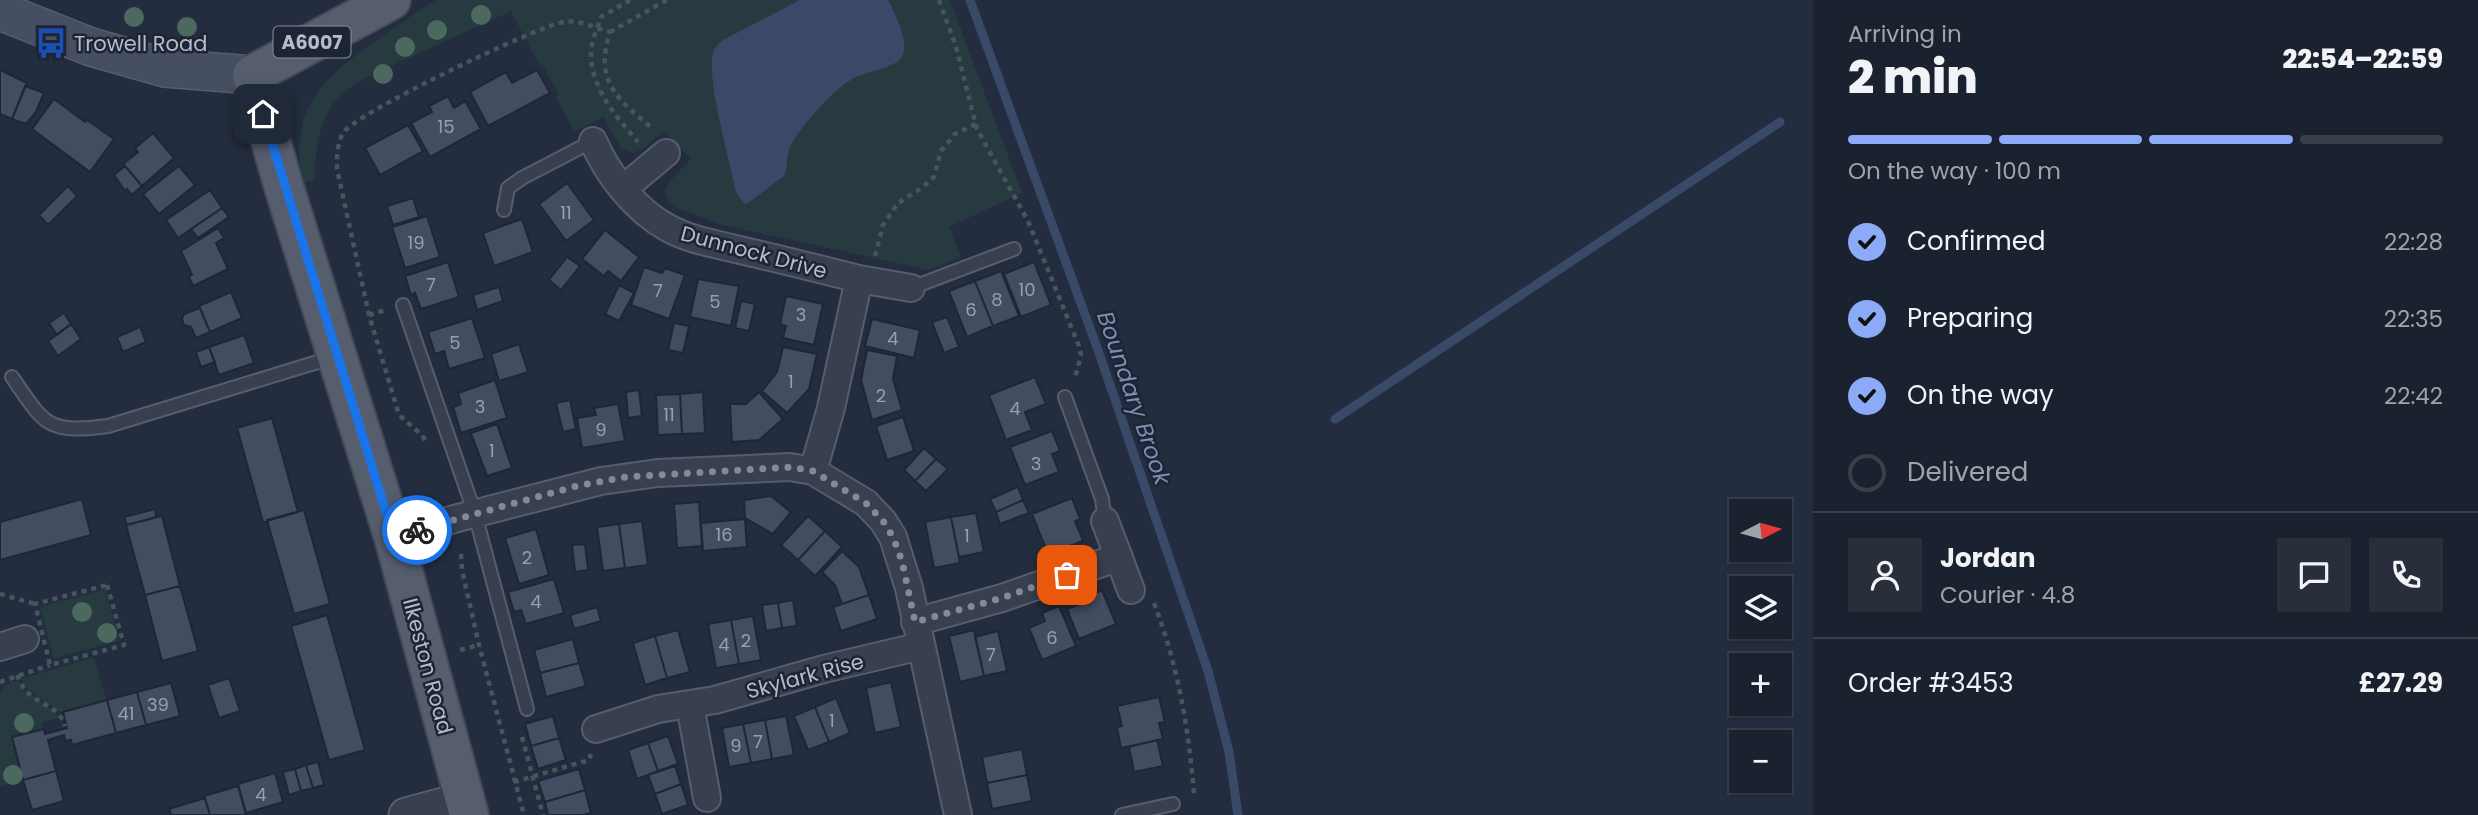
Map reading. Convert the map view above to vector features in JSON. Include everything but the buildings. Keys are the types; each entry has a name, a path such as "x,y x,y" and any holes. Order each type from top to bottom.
{"main road":[{"name":"A6007","path":"252,75 381,5"},
{"path":"0,11 91,47 165,68 252,75"},
{"name":"Ilkeston Road","path":"252,75 283,184 394,538 467,807"}],"street":[{"name":"Dunnock Drive","path":"593,141 602,161 623,189 648,214 667,228 685,236 864,280 911,288"},
{"path":"623,189 660,157"},
{"path":"813,471 864,280"},
{"path":"394,538 589,484 626,477 790,467 813,471 866,503 883,521 893,537 902,561 958,815"},
{"path":"1105,521 1131,590"},
{"name":"Skylark Rise","path":"596,729 658,709 747,692 824,669 918,634 1002,598 1119,557"},
{"path":"0,647 25,639"},
{"path":"690,705 709,807"},
{"path":"406,815 467,807"}],"lane":[{"path":"504,210 508,188 593,141"},
{"path":"911,288 1014,249"},
{"path":"403,305 464,517 527,709"},
{"path":"12,377 39,417 55,428 78,430 108,426 338,356"},
{"path":"1065,397 1102,499 1105,521"},
{"path":"1122,815 1173,803"}],"path":[{"path":"610,32 604,51 605,68 615,94 624,105 665,136 673,147 660,157 614,115 600,92 593,73 591,47 601,18 630,0"},
{"path":"428,446 422,435 398,415 369,315 337,169 338,149 343,132 352,123 392,99 546,26 576,21 610,32 667,0"},
{"path":"864,280 888,216 898,203 934,177 942,151 955,134 976,124"},
{"path":"464,517 462,570 524,815"},
{"path":"0,594 35,604 107,584 124,645 0,682"},
{"path":"35,604 50,665"},
{"path":"17,675 26,691 56,711 65,726"},
{"path":"514,782 589,760 596,729"},
{"path":"522,737 543,815"}],"shaded area":[{"path":"436,0 950,0 1022,193 949,227 961,257 929,270 723,225 669,203 665,191 669,182 691,159 664,131 643,149 633,153 621,149 604,117 574,131 556,97 559,95 542,64 539,65 511,11 373,74 342,94 324,120 314,180 303,183 299,157 300,135 314,98 340,68"},
{"path":"105,589 119,641 54,658 40,607"},
{"path":"94,657 106,700 60,712 28,690 21,679"},
{"path":"18,680 59,718 42,722 43,728 11,736 23,780 0,786 0,692 7,684"}],"water":[{"path":"800,0 888,0 901,28 904,51 899,61 854,78 827,100 807,121 793,142 784,176 744,204 736,192 720,121 713,81 713,52 723,40"}],"waterway":[{"name":"Boundary Brook","path":"970,0 1098,350 1208,671 1229,752 1238,815"},
{"path":"1335,419 1780,122"}],"way so far":[{"path":"417,530 601,481 657,473 790,467 813,471 846,490 866,503 883,521 893,537 902,561 915,622 1002,598 1067,575"}],"place":[{"name":"Trowell Road","path":"51,43"}],"route":[{"path":"263,114 394,538 417,530"}]}
